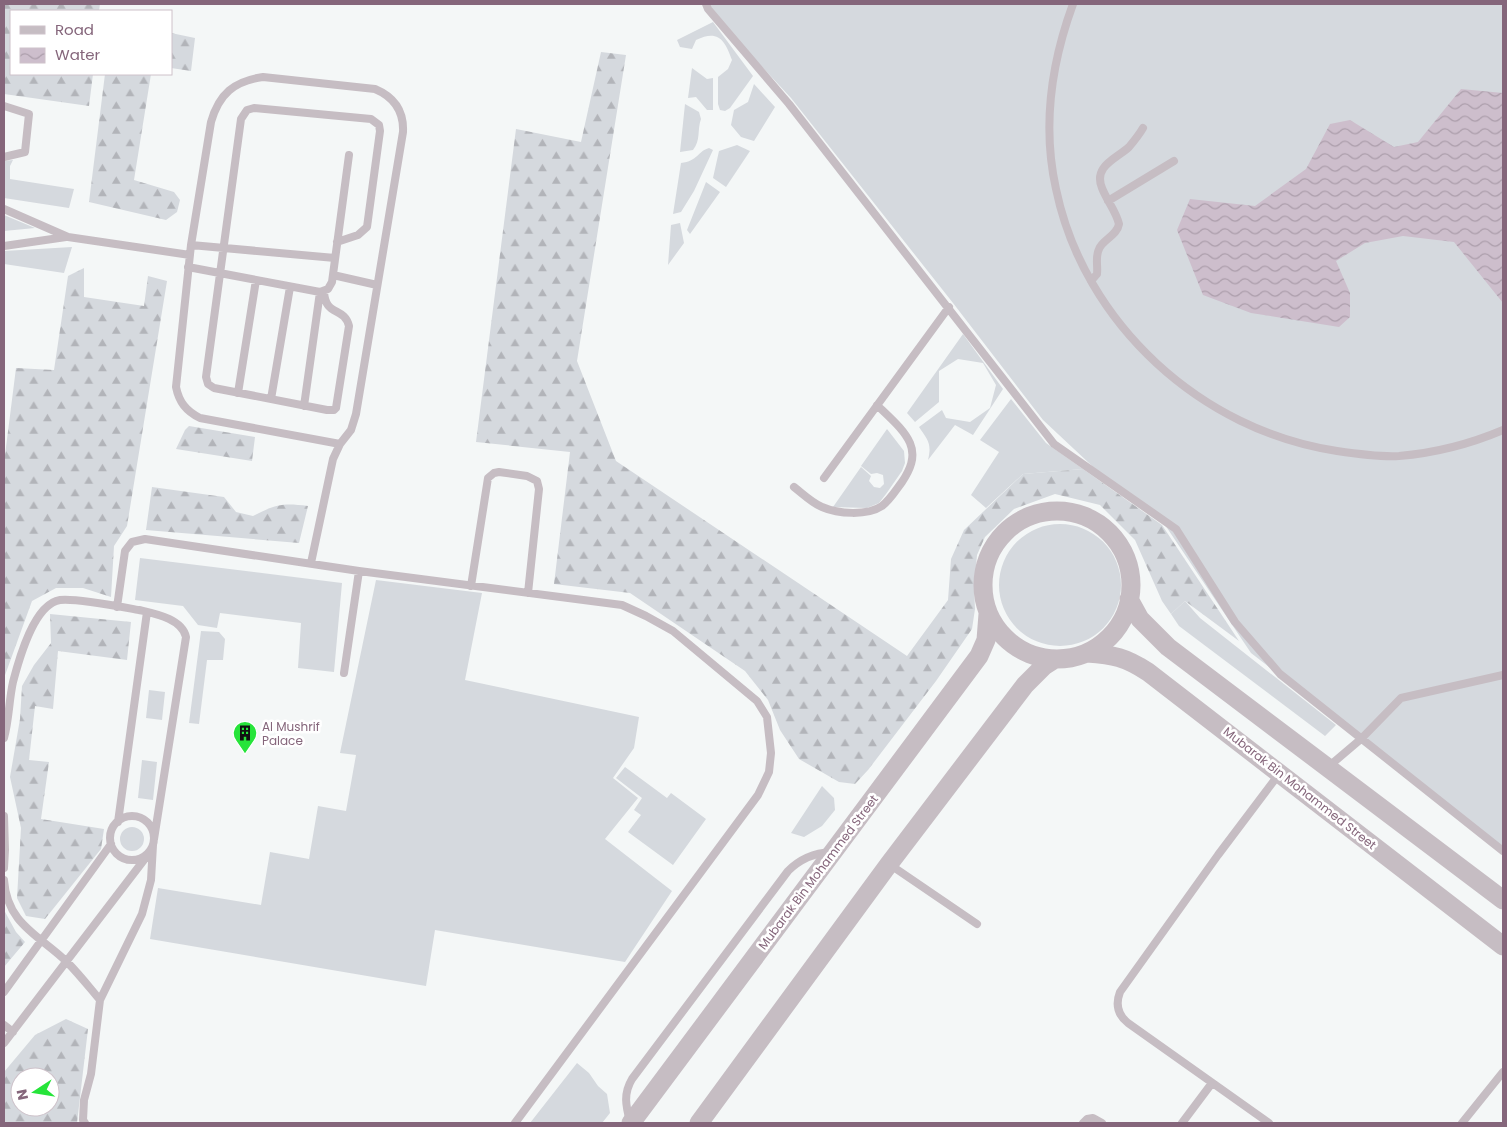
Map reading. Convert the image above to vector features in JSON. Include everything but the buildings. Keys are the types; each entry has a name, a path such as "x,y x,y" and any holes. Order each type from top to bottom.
{"street":[{"path":"1062,510 1086,516 1107,530 1122,550 1130,574 1130,599 1121,621 1107,640 1087,653 1072,658 1055,659 1034,655 1015,646 1000,632 988,614 983,589 985,564 996,541 1014,523 1037,512 1062,510"},
{"path":"1130,599 1140,619 1168,648 1503,900"},
{"name":"Mubarak Bin Mohammed Street","path":"630,1123 979,656 986,640 988,614"},
{"name":"Mubarak Bin Mohammed Street","path":"1087,653 1110,655 1130,661 1148,672 1503,946"},
{"path":"698,1123 889,864 1026,685 1044,666 1055,659"}],"lane":[{"path":"1073,4 1059,46 1054,70 1049,120 1053,174 1061,212 1068,234 1091,281 1110,310 1132,338 1157,364 1178,383 1224,414 1273,436 1325,450 1398,456 1446,449 1503,430"},
{"path":"709,6 949,307 1054,444 1176,529 1235,622 1280,674 1503,851"},
{"path":"311,563 333,458 354,422 403,124 402,116 395,102 389,96 375,89 263,77 251,78 229,90 221,99 211,122 188,267 176,387 186,409 200,418 340,444"},
{"path":"4,106 29,114 25,152 4,157"},
{"path":"322,292 327,305 343,316 349,326 338,405 336,408 330,411 211,387 206,381 242,116 247,110 254,108 371,119 379,124 380,131 367,227 362,233 337,242"},
{"path":"1091,281 1097,274 1099,247 1118,228 1118,220 1102,188 1100,173 1110,160 1129,147 1143,128"},
{"path":"304,406 322,292 330,286 332,275 349,154"},
{"path":"1108,201 1174,161"},
{"path":"4,209 68,237 190,255"},
{"path":"4,246 68,237"},
{"path":"191,245 335,258"},
{"path":"188,267 322,292"},
{"path":"332,275 377,285"},
{"path":"238,392 256,280"},
{"path":"271,399 290,287"},
{"path":"824,478 949,307"},
{"path":"794,486 813,502 830,510 862,512 884,505 908,473 911,466 912,451 906,436 877,405"},
{"path":"471,586 488,478 494,472 499,472 527,476 537,481 539,489 528,593"},
{"path":"117,606 125,551 132,542 145,539 359,571 622,606 646,616 673,631 757,701 767,718 771,753 769,772 758,795 515,1123"},
{"path":"344,673 359,571"},
{"path":"4,738 13,683 22,653 33,627 46,606 59,600 117,606 147,612 178,623 184,630 186,637 154,842 151,880 142,914 100,1000 91,1074 84,1100 85,1123"},
{"path":"147,612 118,822 111,832 111,844 118,855 129,860 141,859 147,856"},
{"path":"1327,767 1360,739 1401,698 1503,676"},
{"path":"1269,1123 1123,1019 1117,1006 1117,999 1120,992 1218,855 1280,773"},
{"path":"4,816 6,850 4,868"},
{"path":"4,1043 147,856 154,842 154,832 145,820 131,816 118,822"},
{"path":"4,992 111,844"},
{"path":"630,1123 625,1100 628,1085 692,999 788,871 795,864 808,857 823,852 833,852"},
{"path":"889,864 977,924"},
{"path":"4,880 5,892 11,909 21,924 67,962 100,1000"},
{"path":"4,1025 13,1032"},
{"path":"1462,1123 1503,1072"},
{"path":"1182,1123 1212,1083"},
{"path":"1083,1123 1087,1119 1093,1118 1102,1123"}],"green space":[{"path":"4,4 100,4 99,10 10,10 10,75 93,75 89,106 4,94"},
{"path":"704,4 1503,4 1503,849 1251,653 1161,519 1105,478 1043,420 791,98"},
{"path":"713,22 753,76 730,108 725,111 720,110 718,104 718,77 728,69 732,60 727,47 720,38 715,36 696,40 692,49 680,47 677,40"},
{"path":"172,33 195,38 191,71 172,68"},
{"path":"601,52 626,55 577,361 616,461 907,656 948,600 951,559 964,530 1023,474 1083,469 1162,525 1239,641 1185,601 1171,614 1162,601 1135,540 1100,505 1055,494 1014,509 985,537 977,555 974,587 975,609 972,629 936,681 868,770 855,784 839,782 799,759 780,730 768,700 745,671 630,593 554,584 570,452 476,442 516,129 581,142"},
{"path":"692,68 707,79 713,78 713,110 707,110 696,97 688,98"},
{"path":"105,75 151,75 134,180 174,192 180,200 177,212 166,220 89,202"},
{"path":"754,84 775,107 754,141 741,137 731,125 734,110 748,102"},
{"path":"685,104 699,112 701,119 698,139 693,150 680,152"},
{"path":"737,145 750,151 726,187 713,178 719,151"},
{"path":"709,148 713,150 694,191 681,212 673,214 681,163 691,160"},
{"path":"13,160 10,166 10,179 74,189 69,208 4,198 4,161"},
{"path":"706,182 720,192 690,234 687,230"},
{"path":"4,215 35,228 4,231"},
{"path":"680,223 684,243 668,265 671,225"},
{"path":"72,247 64,273 4,264 4,251"},
{"path":"84,268 84,297 144,306 148,276 167,281 127,526 114,546 111,597 83,588 56,588 32,601 4,678 4,463 16,368 54,370 68,276"},
{"path":"963,334 1003,389 973,435 955,425 928,460 930,450 928,442 919,427 942,410 946,418 970,422 990,408 996,385 983,363 958,359 939,371 939,402 915,422 907,413"},
{"path":"1011,399 1046,443 1083,469 1023,474 986,508 971,495 999,452 980,440"},
{"path":"189,426 255,437 252,461 176,449 185,430"},
{"path":"887,429 904,451 905,463 902,471 879,503 867,508 833,507 861,467 871,476 869,481 874,487 880,488 884,484 883,475 871,474 861,466"},
{"path":"152,487 224,497 236,512 253,516 280,505 308,506 299,543 146,530"},
{"path":"1060,524 1083,528 1103,542 1117,562 1121,585 1117,608 1103,628 1083,642 1060,646 1037,642 1017,628 1003,608 999,585 1003,562 1017,542 1037,528"},
{"path":"140,558 342,583 334,672 298,668 301,623 220,613 217,628 198,625 183,606 135,600"},
{"path":"376,580 482,593 465,680 639,717 634,748 613,778 638,798 605,839 672,891 625,962 435,930 426,986 150,939 158,888 261,905 270,852 309,859 318,806 346,811 356,755 340,753"},
{"path":"1185,601 1200,618 1336,725 1325,736 1179,626 1171,614"},
{"path":"50,614 131,622 127,660 58,651 53,709 35,706 29,760 49,762 41,819 104,829 101,849 45,919 26,916 17,898 21,828 10,777 20,719 22,686 34,665 51,643"},
{"path":"201,631 219,632 225,639 223,660 207,660 199,724 189,723"},
{"path":"149,690 165,692 162,720 146,718"},
{"path":"142,760 157,762 153,800 138,798"},
{"path":"625,767 667,798 671,793 706,819 673,865 628,832 641,815 634,810 642,798 616,778"},
{"path":"822,786 834,798 835,810 822,826 804,837 791,833"},
{"path":"132,827 137,828 143,834 143,844 137,850 132,851 127,850 121,844 120,839 121,834 127,828"},
{"path":"4,910 16,932 25,942 4,967"},
{"path":"66,1019 88,1029 77,1123 4,1123 4,1072 35,1035"},
{"path":"577,1063 589,1073 598,1086 607,1094 610,1113 602,1123 530,1123"}],"water":[{"path":"1461,89 1503,93 1503,303 1454,242 1403,236 1365,243 1336,261 1350,293 1350,317 1339,327 1251,313 1203,295 1177,230 1190,199 1255,206 1306,169 1330,124 1350,120 1394,147 1418,142"}],"place":[{"name":"Al Mushrif Palace","path":"245,754"}]}
